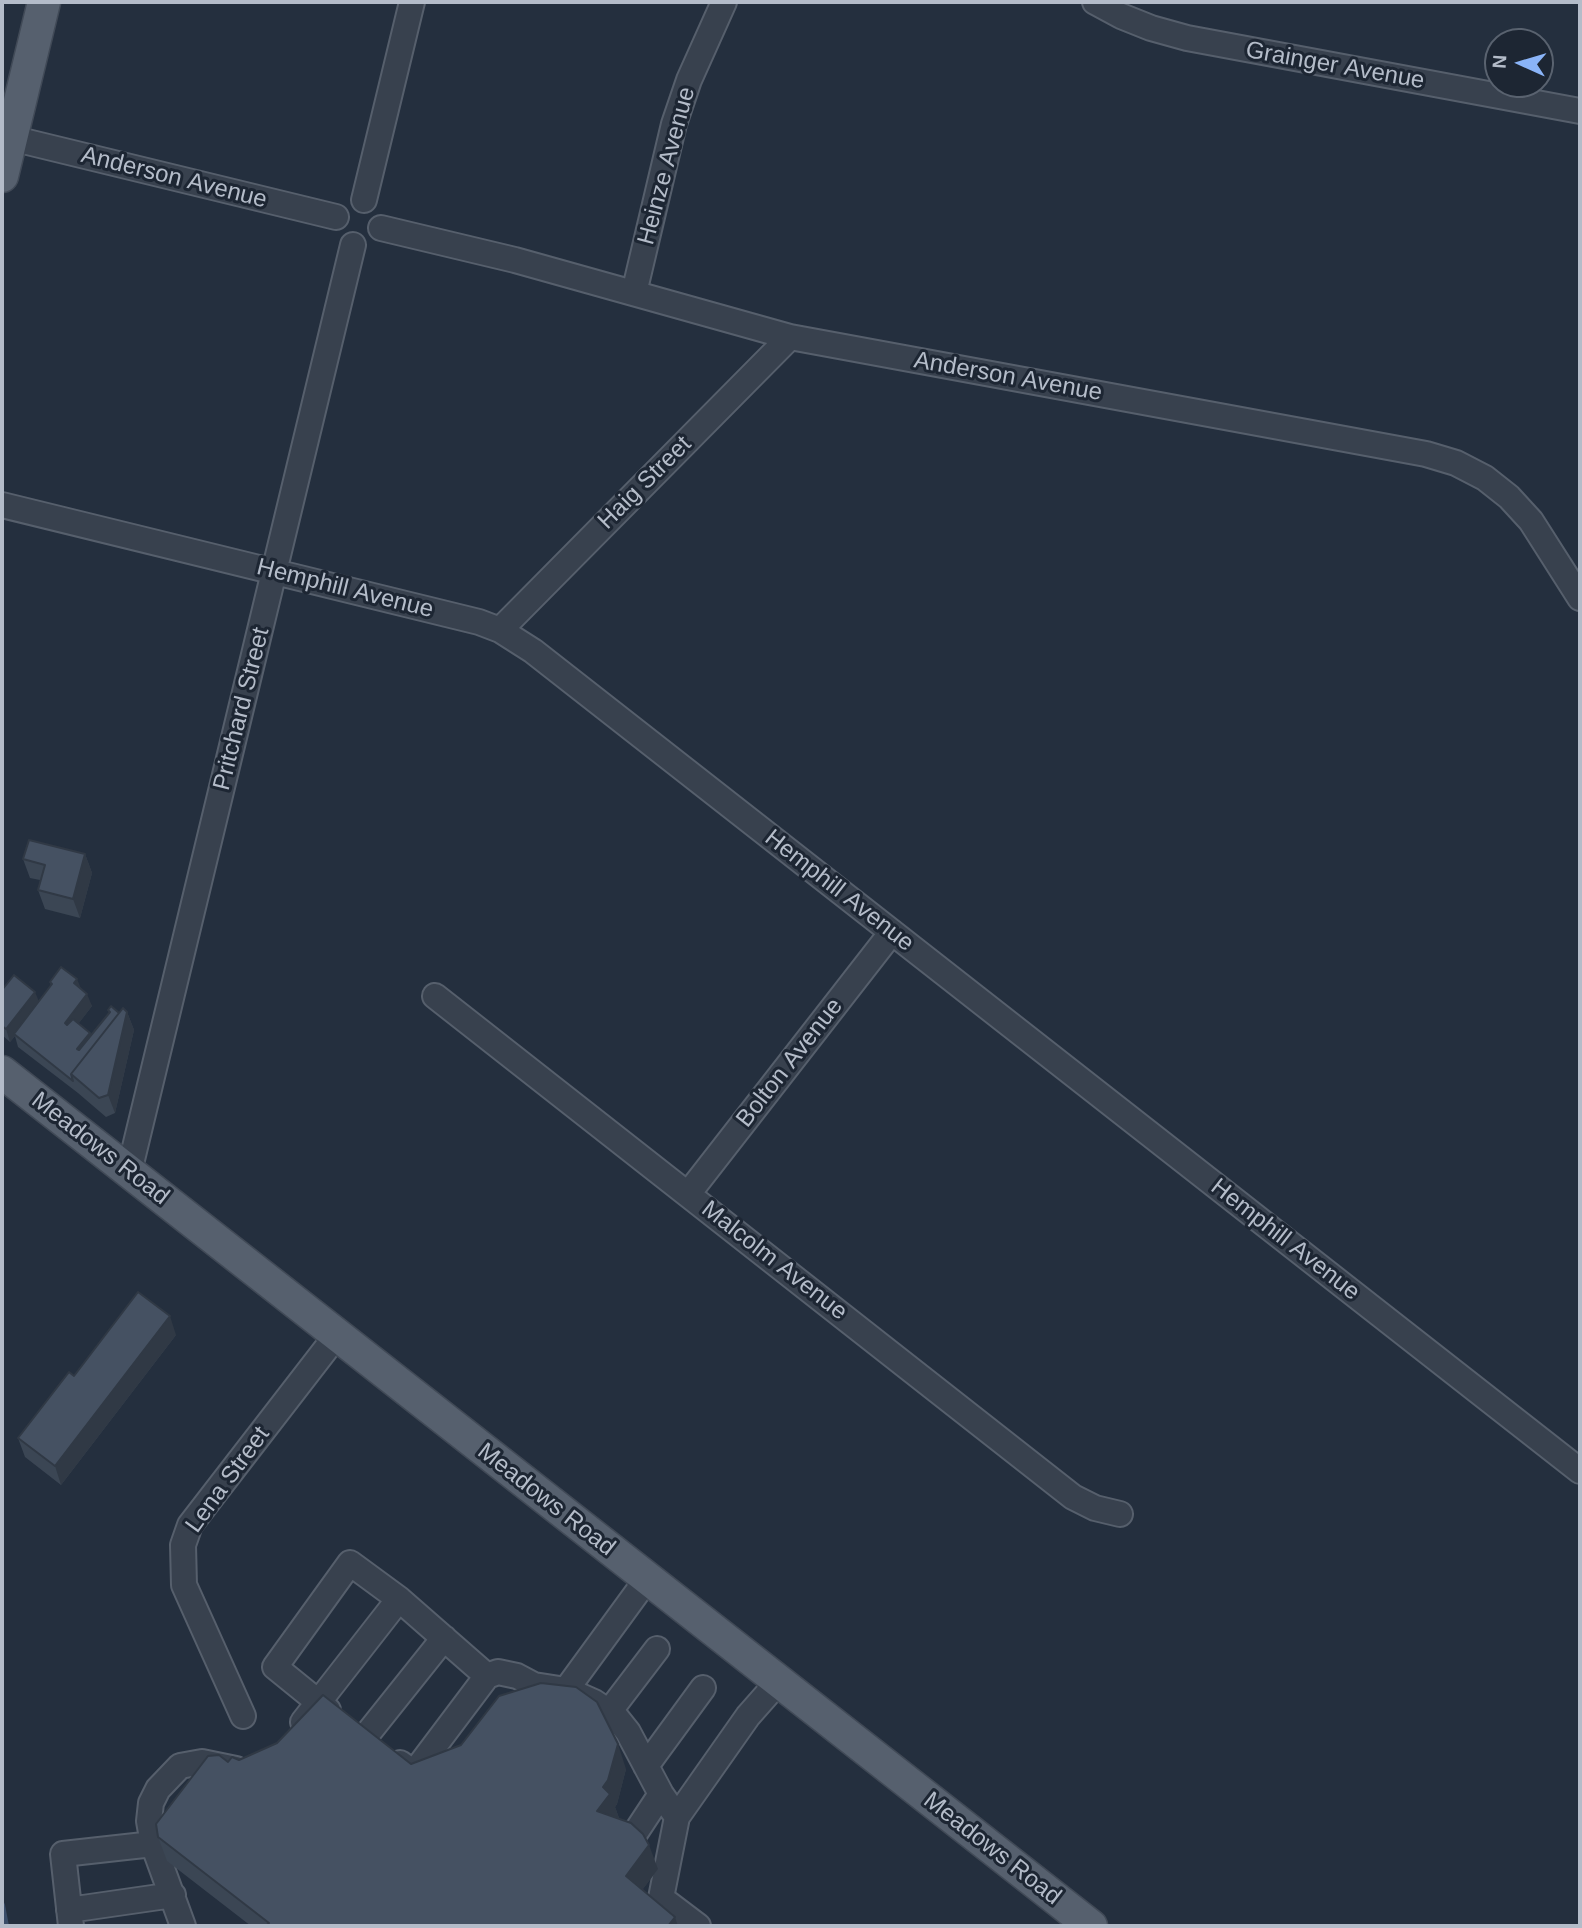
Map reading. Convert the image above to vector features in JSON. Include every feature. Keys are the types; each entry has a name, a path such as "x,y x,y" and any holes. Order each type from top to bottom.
{"main road":[{"path":"2,176 44,2"},
{"name":"Meadows Road","path":"2,1072 1091,1926"}],"street":[{"path":"364,200 412,2"},
{"name":"Heinze Avenue","path":"634,293 674,124 689,80 724,2"},
{"name":"Grainger Avenue","path":"1096,2 1151,28 1187,38 1580,111"},
{"name":"Anderson Avenue","path":"11,138 336,217"},
{"path":"364,200 376,207 380,213 381,228 371,243 353,245 341,237 336,217 346,202 364,200"},
{"name":"Anderson Avenue","path":"381,228 515,260 790,337 1426,454 1456,463 1485,478 1531,521 1573,567 1580,598"},
{"name":"Pritchard Street","path":"129,1172 353,245"},
{"name":"Haig Street","path":"500,630 790,337"},
{"name":"Hemphill Avenue","path":"2,505 480,622 500,630 533,651 1580,1471"},
{"name":"Bolton Avenue","path":"688,1194 892,932"},
{"name":"Malcolm Avenue","path":"435,996 1073,1497 1095,1508 1120,1514"},
{"name":"Lena Street","path":"243,1717 184,1585 183,1545 190,1525 336,1336"},
{"path":"487,1676 399,1599 350,1563 275,1667 317,1702 414,1773 487,1676 498,1672 517,1676 534,1685 566,1690 609,1712 628,1732 661,1794 677,1817"},
{"path":"566,1690 647,1579"},
{"path":"293,1744 303,1721 399,1599"},
{"path":"365,1737 444,1638"},
{"path":"609,1712 657,1650"},
{"path":"698,1926 653,1891 677,1817 748,1716 778,1682"},
{"path":"646,1766 702,1688"},
{"path":"183,1926 153,1844 149,1821 151,1803 158,1789 180,1766 202,1762 239,1770 258,1765"},
{"path":"628,1844 661,1794"},
{"path":"153,1844 63,1854 70,1918 173,1895"}],"building":[{"path":"29,840 85,854 73,899 38,890 45,865 23,859"},
{"path":"61,967 77,979 74,983 87,994 65,1023 67,1025 73,1019 90,1033 77,1049 79,1050 110,1012 108,1010 111,1006 119,1013 71,1074 73,1081 14,1034 52,984 50,982"},
{"path":"14,975 35,992 6,1029 2,1026 2,990"},
{"path":"123,1008 127,1012 108,1095 99,1098 71,1074"},
{"path":"138,1292 170,1316 55,1466 18,1438 69,1372 74,1376"},
{"path":"541,1683 576,1687 597,1702 618,1744 608,1780 603,1787 610,1794 597,1811 631,1823 643,1834 649,1845 626,1876 675,1917 668,1926 266,1926 269,1923 158,1837 156,1824 208,1756 219,1755 228,1762 232,1757 239,1760 277,1743 323,1695 411,1764 461,1745 499,1696"}],"waterway":[{"path":"2,1905 6,1926"}]}
